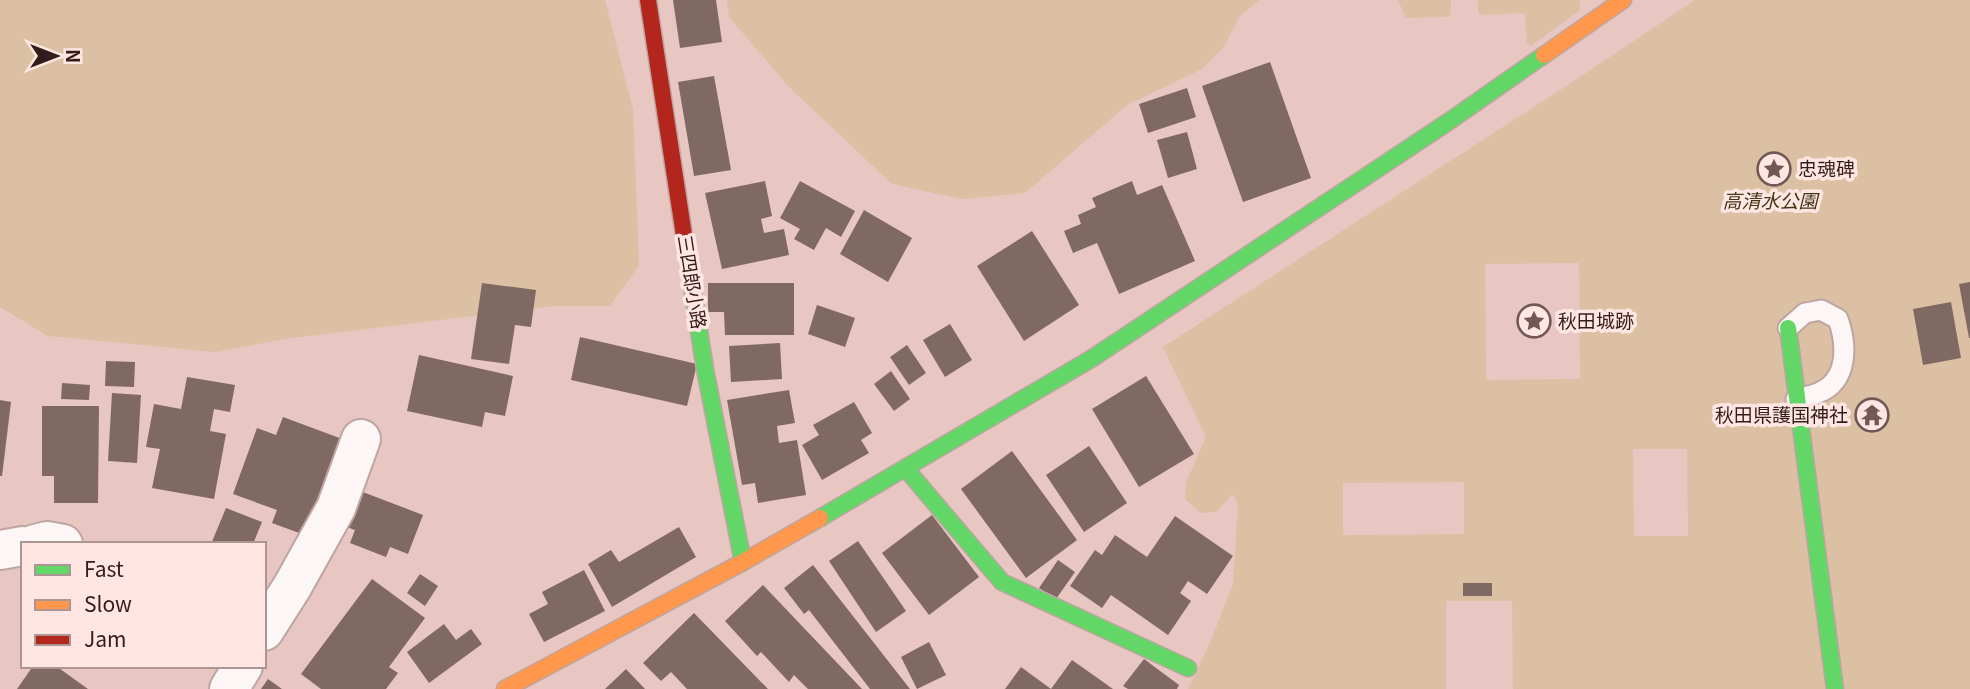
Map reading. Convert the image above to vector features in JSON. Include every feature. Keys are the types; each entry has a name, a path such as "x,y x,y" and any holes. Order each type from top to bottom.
{"street":[{"name":"三四郎小路","path":"648,0 705,369 743,562"},
{"path":"505,689 743,562 1102,352 1448,122 1622,0"},
{"path":"1788,328 1835,689"},
{"path":"266,624 336,508 361,439"},
{"path":"906,469 1002,582 1188,668"},
{"path":"0,550 21,546"},
{"path":"229,689 242,668"}],"lane":[{"path":"1788,328 1805,313 1821,310 1838,319 1845,339 1842,367 1833,382 1820,393 1796,399"}],"green space":[{"path":"0,0 605,0 633,109 639,265 610,306 555,306 285,339 215,352 48,336 0,307"},
{"path":"727,0 1259,0 1240,16 1223,48 1202,69 1127,105 1025,193 962,199 892,184 789,87 729,17"},
{"path":"1398,0 1451,0 1451,14 1447,17 1406,18"},
{"path":"1478,0 1580,0 1580,10 1531,46 1527,43 1523,13 1483,15 1478,13"},
{"name":"高清水公園","path":"1695,0 1970,0 1970,689 1513,689 1512,601 1446,601 1446,689 1188,689 1233,584 1238,505 1233,494 1216,512 1201,513 1185,499 1187,480 1206,437 1163,347","holes":["1579,263 1580,379 1486,380 1485,264","1633,449 1687,449 1688,536 1634,536","1464,482 1464,534 1343,535 1343,483"]}],"building":[{"path":"673,0 716,0 722,42 680,48"},
{"path":"1270,62 1311,178 1243,202 1202,86"},
{"path":"714,76 731,170 694,176 678,82"},
{"path":"1187,88 1196,117 1148,133 1139,104"},
{"path":"1187,132 1197,169 1168,178 1157,140"},
{"path":"765,181 772,216 761,219 764,233 784,229 789,255 722,269 705,193"},
{"path":"800,181 855,211 841,237 826,228 814,250 794,239 800,229 780,218"},
{"path":"1132,181 1137,195 1162,185 1195,261 1119,294 1097,243 1073,253 1064,231 1081,224 1078,215 1096,207 1092,198"},
{"path":"864,210 912,238 888,282 840,254"},
{"path":"1032,231 1079,305 1024,341 977,266"},
{"path":"1970,282 1970,338 1969,338 1959,284"},
{"path":"482,283 536,290 531,327 515,325 509,364 471,359"},
{"path":"708,283 794,283 794,335 725,335 724,312 708,312"},
{"path":"1951,302 1961,358 1923,365 1913,309"},
{"path":"817,305 855,318 845,347 808,334"},
{"path":"950,324 972,360 945,377 923,340"},
{"path":"580,337 697,364 687,406 571,380"},
{"path":"780,343 782,379 731,382 729,346"},
{"path":"907,345 926,373 909,385 890,357"},
{"path":"419,355 513,376 505,416 485,412 482,427 407,411"},
{"path":"106,361 135,362 134,387 105,386"},
{"path":"891,371 910,399 894,411 874,384"},
{"path":"1146,376 1194,454 1139,487 1092,409"},
{"path":"187,377 235,385 230,412 214,409 210,431 226,434 214,499 152,488 160,449 146,447 154,404 181,409"},
{"path":"62,383 90,385 89,400 61,399"},
{"path":"789,390 795,423 777,426 779,443 797,440 806,495 758,503 755,483 742,485 727,400"},
{"path":"112,393 141,395 137,463 108,461"},
{"path":"0,400 11,402 2,476 0,476"},
{"path":"854,402 872,433 861,440 869,453 822,480 802,445 819,435 813,425"},
{"path":"42,406 99,406 98,503 54,503 54,476 42,476"},
{"path":"283,417 345,440 310,537 272,523 277,510 233,494 257,428 276,435"},
{"path":"1089,446 1127,503 1084,532 1046,475"},
{"path":"1012,451 1077,540 1026,578 961,489"},
{"path":"355,489 423,515 408,554 390,547 386,557 350,543 355,530 341,525"},
{"path":"226,508 262,522 254,542 212,542"},
{"path":"932,515 979,577 929,615 882,553"},
{"path":"1175,516 1233,556 1207,594 1188,581 1180,593 1191,601 1168,635 1111,595 1102,608 1070,586 1095,550 1102,555 1115,535 1147,557"},
{"path":"679,527 696,557 612,607 588,564 611,550 619,562"},
{"path":"858,541 906,611 876,632 829,561"},
{"path":"1058,560 1075,572 1056,599 1039,588"},
{"path":"813,565 910,689 870,689 809,610 804,614 784,588"},
{"path":"584,570 605,611 544,642 529,614 548,604 542,592"},
{"path":"420,574 438,586 425,606 407,593"},
{"path":"372,579 425,618 389,667 398,673 386,689 321,689 301,674"},
{"path":"1463,583 1492,583 1492,596 1463,596"},
{"path":"763,585 862,689 808,689 794,675 789,682 761,652 757,656 725,621"},
{"path":"694,613 768,689 687,689 671,672 661,681 643,663"},
{"path":"444,624 456,640 471,629 482,644 429,683 407,652"},
{"path":"929,642 946,675 917,689 901,657"},
{"path":"1144,659 1179,685 1177,689 1128,689 1123,686"},
{"path":"1072,660 1113,689 1051,689"},
{"path":"1021,667 1051,689 1005,689"},
{"path":"32,668 59,668 88,689 17,689"},
{"path":"626,669 645,689 605,689"},
{"path":"268,679 282,689 261,689"}],"traffic: fast":[{"path":"820,518 1091,359 1448,122 1544,55"},
{"path":"689,268 705,369 743,562"},
{"path":"1788,328 1835,689"},
{"path":"906,469 1002,582 1188,668"}],"traffic: slow":[{"path":"1544,55 1623,0"},
{"path":"505,689 820,518"}],"traffic: jam":[{"path":"648,0 689,268"}],"place":[{"name":"忠魂碑","path":"1774,169"},
{"name":"秋田城跡","path":"1534,321"},
{"name":"秋田県護国神社","path":"1872,415"}]}
